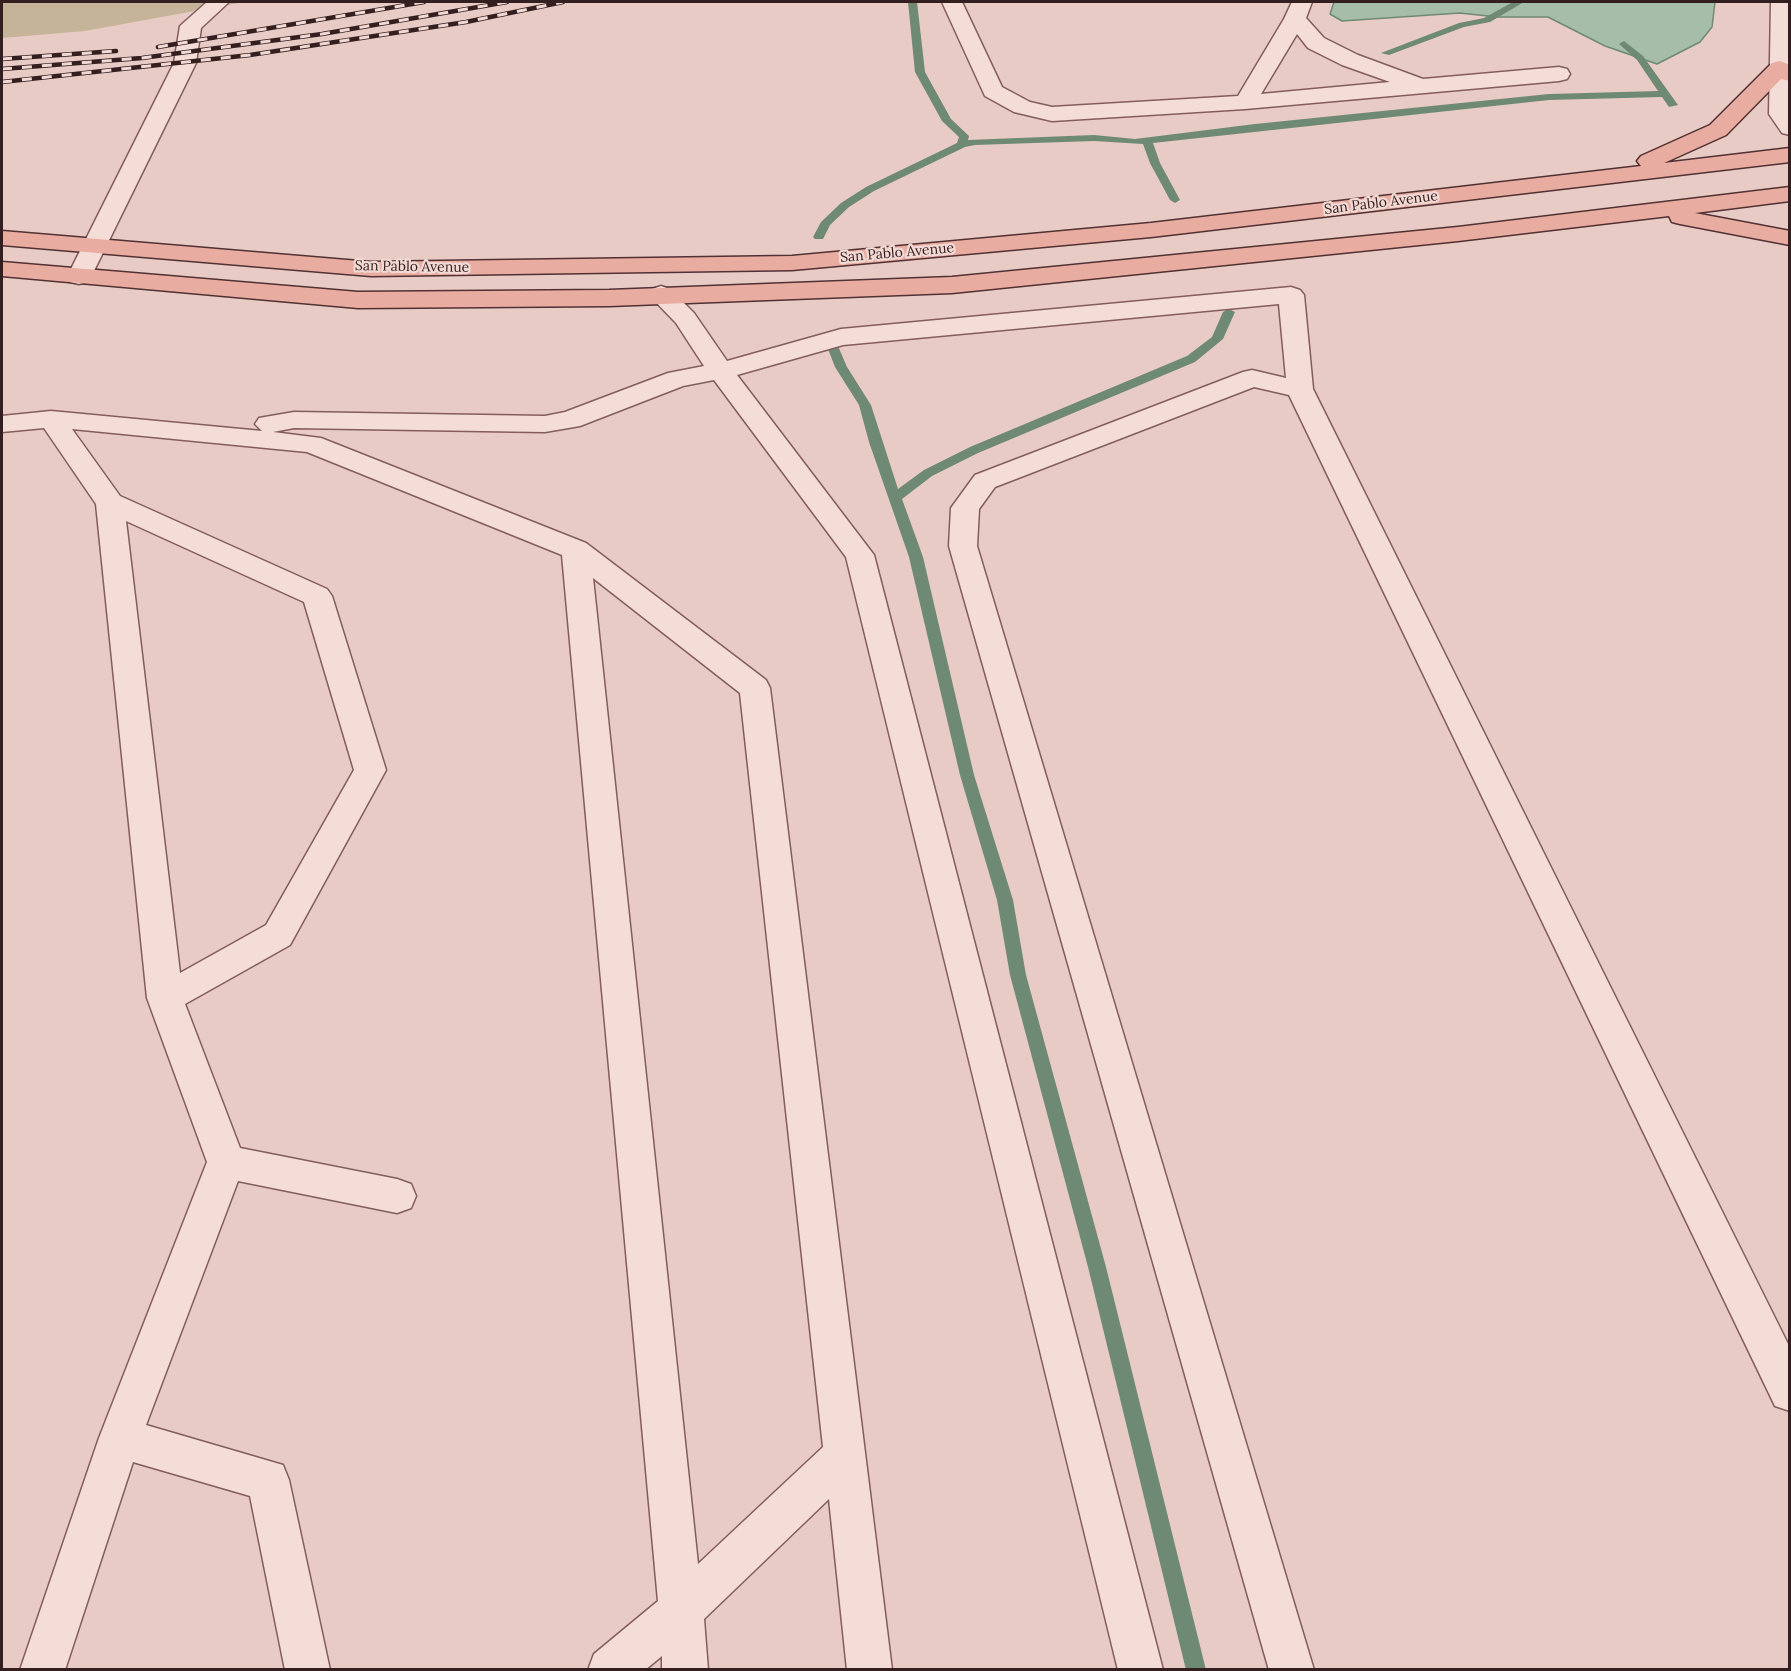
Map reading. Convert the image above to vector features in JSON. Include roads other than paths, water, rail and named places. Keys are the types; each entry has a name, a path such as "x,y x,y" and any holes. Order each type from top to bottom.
{"main road":[{"path":"1617,175 1718,130 1785,71"},
{"name":"San Pablo Avenue","path":"2,238 371,268 792,263 1151,230 1790,155"},
{"name":"San Pablo Avenue","path":"2,269 358,300 609,298 661,294 952,285 1458,234 1790,194"},
{"path":"1649,211 1790,238"}],"lane":[{"path":"79,277 185,63 191,26 219,2"},
{"path":"952,2 993,91 1022,107 1052,114 1245,102 1558,74"},
{"path":"1781,2 1785,71 1780,114 1790,128"},
{"path":"1245,102 1299,10"},
{"path":"1299,10 1316,43 1350,60 1422,86"},
{"path":"661,294 685,318 721,371 860,555 1141,1670"},
{"path":"209,434 294,420 545,424 570,420 677,380 721,371 841,337 1292,296 1300,389 1790,1392"},
{"path":"1292,1670 963,546 965,508 985,481 1252,378 1300,389"},
{"path":"42,1670 120,1438 226,1162 165,998 110,503 51,419"},
{"path":"2,424 51,419 311,444 576,550 755,688 870,1670"},
{"path":"110,503 317,596 370,771 278,935 165,998"},
{"path":"576,550 681,1610 685,1670"},
{"path":"226,1162 397,1196"},
{"path":"120,1438 268,1480 308,1670"},
{"path":"610,1670 681,1610 845,1455"}],"waterway":[{"path":"912,2 920,72 947,121 964,136 962,145"},
{"path":"1386,53 1462,25 1487,20 1519,2"},
{"path":"1624,44 1640,58 1673,105"},
{"path":"962,145 975,142 1094,138 1135,142 1255,127 1549,97 1663,94"},
{"path":"1147,141 1155,163 1175,200"},
{"path":"819,237 825,224 845,205 870,189 962,145"},
{"path":"896,497 928,473 974,450 1191,359 1217,339 1229,312"},
{"path":"834,349 841,367 865,405 875,442 916,557 967,775 1005,900 1018,975 1097,1267 1196,1670"}],"railway":[{"path":"158,47 424,2"},
{"path":"2,69 142,58 322,34 507,2"},
{"path":"2,82 250,55 466,22 563,2"},
{"path":"2,59 116,51"}]}
